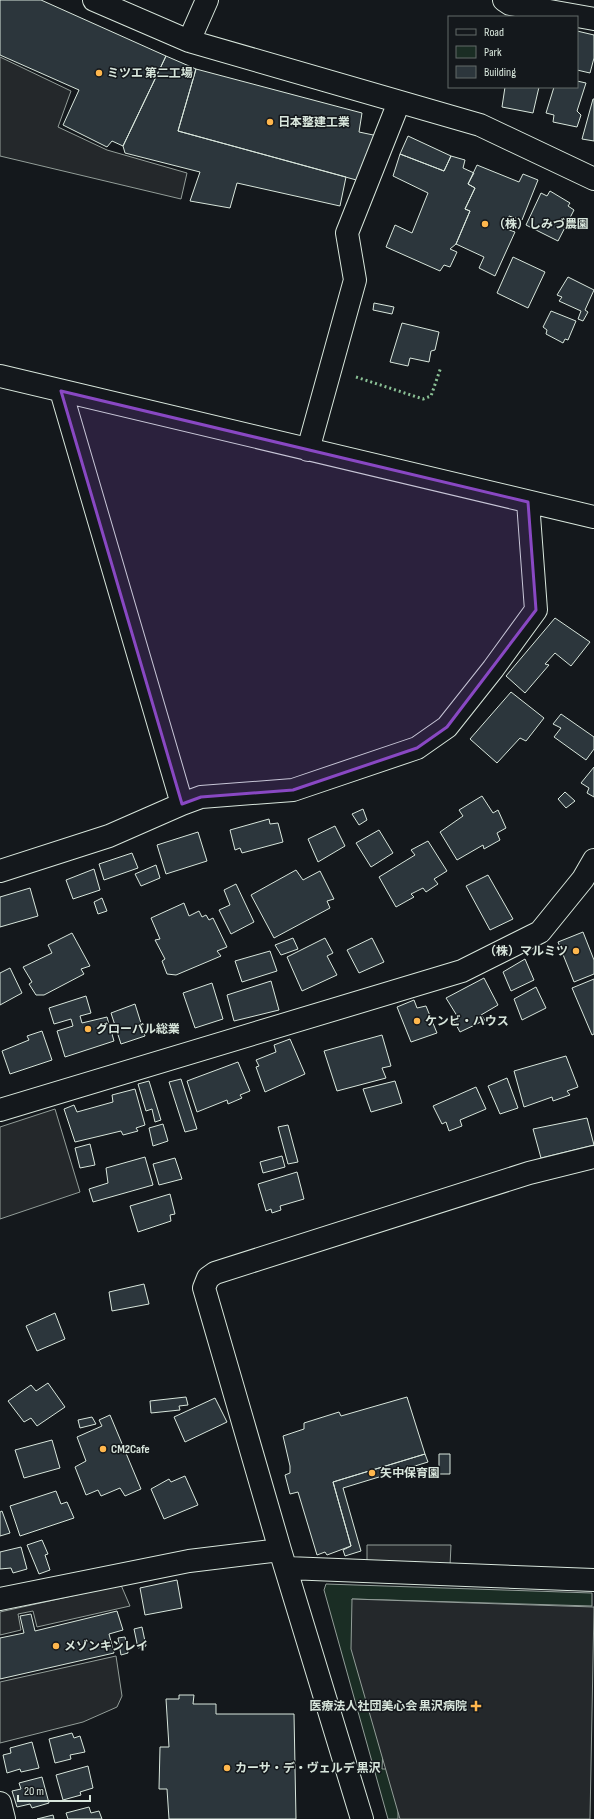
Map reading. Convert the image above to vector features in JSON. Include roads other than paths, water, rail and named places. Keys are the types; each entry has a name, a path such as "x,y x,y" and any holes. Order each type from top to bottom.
{"street":[{"path":"94,0 189,42 480,125 594,179"},
{"path":"189,42 207,0"},
{"path":"504,0 510,4 577,16"},
{"path":"578,16 594,19"},
{"path":"308,450 355,280 347,234 399,102"},
{"path":"0,376 594,517"},
{"path":"61,391 182,804"},
{"path":"0,871 109,836 201,797 293,790 417,748 447,727 493,669 536,610 528,502"},
{"path":"0,1110 462,971 540,932 588,884 594,860"},
{"path":"362,1819 204,1288 208,1278 215,1273 529,1173 594,1157"},
{"path":"0,1599 189,1561 284,1559 594,1580"},
{"path":"0,1803 4,1819"}],"place":[{"name":"ミツエ 第二工場","path":"99,73"},
{"name":"日本整建工業","path":"270,122"},
{"name":"（株）しみづ農園","path":"485,224"},
{"name":"（株）マルミツ","path":"576,951"},
{"name":"ケンビ・ハウス","path":"417,1021"},
{"name":"グローバル総業","path":"88,1029"},
{"name":"CM2Cafe","path":"103,1449"},
{"name":"矢中保育園","path":"372,1473"},
{"name":"メゾンキンレイ","path":"56,1646"},
{"name":"医療法人社団美心会 黒沢病院","path":"476,1706"},
{"name":"カーサ・デ・ヴェルデ 黒沢","path":"227,1768"}]}
